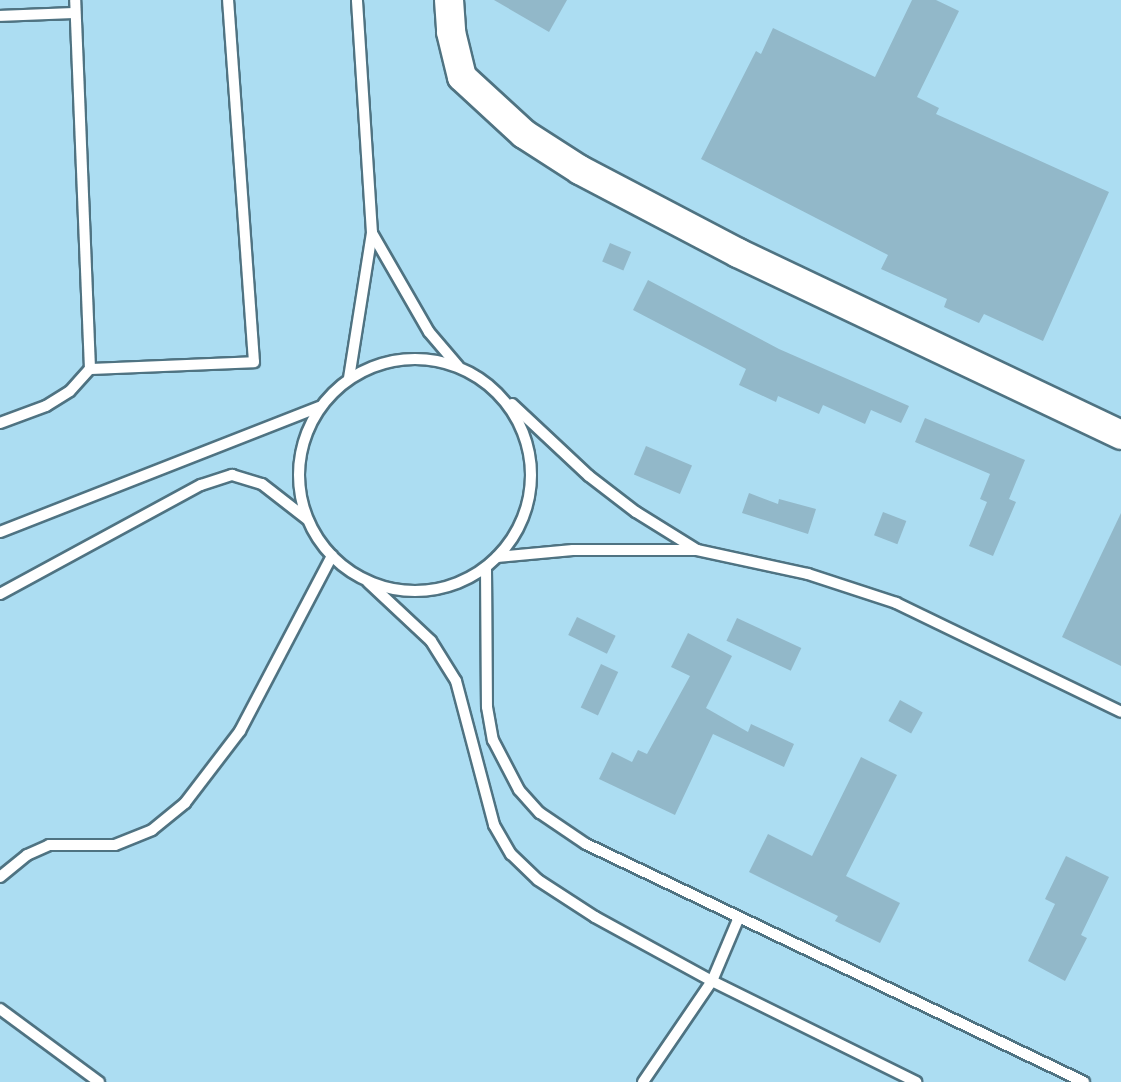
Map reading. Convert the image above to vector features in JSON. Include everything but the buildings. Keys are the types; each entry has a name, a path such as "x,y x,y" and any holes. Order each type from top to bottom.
{"main road":[{"path":"449,0 451,32 462,77 524,134 580,170 738,254 1121,435"}],"lane":[{"path":"0,423 46,406 70,391 90,369 75,0"},
{"path":"90,369 254,362 228,0"},
{"path":"349,378 372,233 357,0"},
{"path":"0,16 75,13"},
{"path":"372,233 429,332 458,366 498,393 589,476 636,512 697,550"},
{"path":"0,532 319,407 349,378 389,360 424,358 458,366"},
{"path":"368,582 398,591 429,591 459,583 486,568 518,528 530,494 531,476 519,423 498,393"},
{"path":"307,519 299,487 300,453 319,407"},
{"path":"0,594 201,485 232,475 262,484 307,519 332,556 368,582 431,641 456,681 494,825 512,854 538,880 595,917 712,981 916,1082"},
{"path":"497,557 573,550 697,550 808,574 896,603 1121,712"},
{"path":"0,877 27,855 49,845 115,844 152,830 185,803 240,731 332,556"},
{"path":"486,568 487,707 493,740 519,790 540,813 586,844 1084,1082"},
{"path":"644,1082 712,981 739,917"},
{"path":"0,1009 99,1082"}],"shaded area":[{"path":"0,0 1121,0 1121,1082 0,1082"}]}
